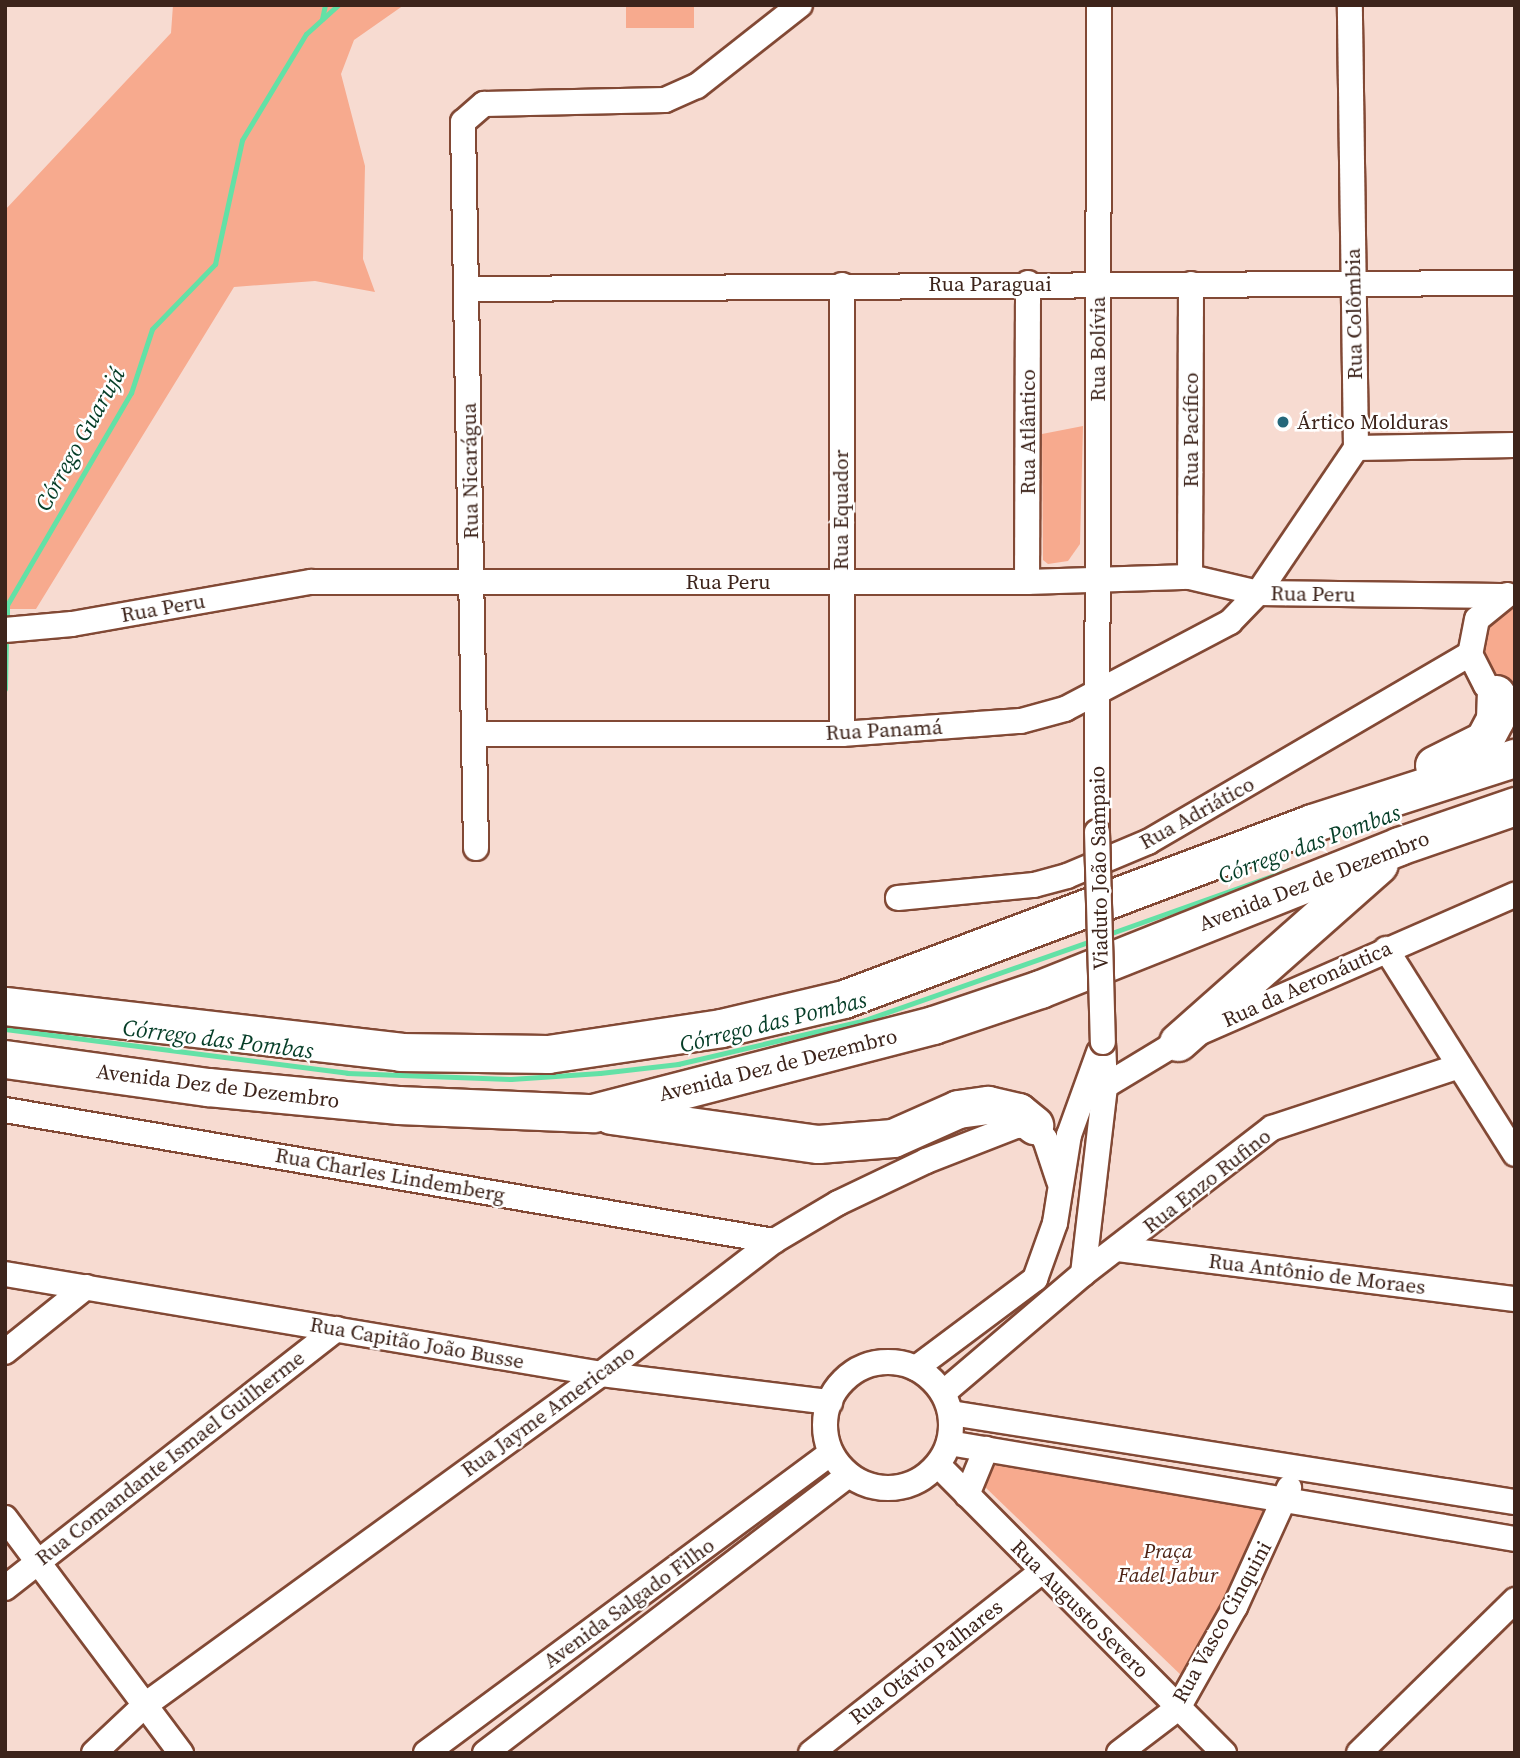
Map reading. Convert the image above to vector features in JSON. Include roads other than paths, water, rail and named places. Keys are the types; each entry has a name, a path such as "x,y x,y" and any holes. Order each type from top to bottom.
{"highway":[{"path":"1312,823 1483,740 1505,697"},
{"path":"5,1006 400,1052 548,1054 720,1028 844,999 1312,823 1515,758"},
{"name":"Avenida Dez de Dezembro","path":"5,1059 208,1087 372,1103 593,1113 933,1025 1040,989 1399,846 1515,806"},
{"path":"1178,1042 1399,846"},
{"path":"593,1113 818,1144 893,1138 958,1109 988,1105 1018,1112 1034,1125"}],"street":[{"name":"Rua Nicarágua","path":"476,848 463,122 484,104 665,100 697,86 800,5"},
{"name":"Rua Bolívia","path":"1096,694 1099,5"},
{"name":"Rua Colômbia","path":"1350,5 1356,449"},
{"name":"Rua Paraguai","path":"466,289 1028,283 1515,283"},
{"name":"Rua Atlântico","path":"1027,582 1028,283"},
{"name":"Rua Pacífico","path":"1190,576 1191,284"},
{"name":"Rua Equador","path":"842,285 842,734"},
{"path":"1258,593 1356,449 1515,445"},
{"name":"Rua Peru","path":"10,630 311,582 1098,582 1190,576 1258,593 1451,597 1508,595"},
{"name":"Rua Panamá","path":"475,734 842,734 1021,721 1065,709 1230,622 1258,593"},
{"path":"1505,697 1477,673 1470,654 1477,619 1508,595"},
{"path":"1451,597 1477,619"},
{"name":"Rua Adriático","path":"898,898 1034,885 1067,876 1148,842 1470,654"},
{"name":"Viaduto João Sampaio","path":"1076,1280 1105,1086 1097,832 1096,694"},
{"name":"Rua da Aeronáutica","path":"1105,1086 1178,1042 1385,949 1515,895"},
{"path":"1385,949 1515,1154"},
{"name":"Viaduto João Sampaio","path":"916,1368 1035,1279 1055,1223 1059,1181 1069,1135 1103,1042"},
{"name":"Rua Enzo Rufino","path":"947,1403 1076,1280 1272,1128 1459,1066"},
{"name":"Rua Charles Lindemberg","path":"5,1110 774,1241"},
{"path":"1034,1125 1055,1160 1059,1181"},
{"name":"Rua Jayme Americano","path":"94,1753 145,1705 601,1374 774,1241 838,1203 970,1141 1034,1125"},
{"name":"Rua Antônio de Moraes","path":"1118,1249 1515,1299"},
{"name":"Rua Capitão João Busse","path":"5,1274 601,1374 833,1395"},
{"path":"5,1352 86,1287"},
{"name":"Rua Comandante Ismael Guilherme","path":"5,1588 38,1559 337,1329"},
{"path":"947,1403 949,1443 937,1465 919,1480 895,1488 871,1486 849,1475 831,1453 825,1430 833,1395 868,1364 888,1361 916,1368 947,1403 1292,1468 1515,1502"},
{"path":"949,1443 1515,1539"},
{"path":"967,1495 986,1449"},
{"name":"Avenida Salgado Filho","path":"426,1753 831,1453"},
{"name":"Rua Augusto Severo","path":"937,1465 1224,1753"},
{"name":"Rua Vasco Cinquini","path":"1119,1753 1178,1707 1235,1607 1286,1502 1292,1468"},
{"name":"Avenida Salgado Filho","path":"485,1753 849,1475"},
{"path":"5,1518 181,1753"},
{"name":"Rua Otávio Palhares","path":"811,1753 1041,1572"},
{"path":"1359,1753 1515,1600"},
{"path":"536,1671 557,1697"}],"waterway":[{"path":"322,19 325,5"},
{"name":"Córrego Guarujá","path":"7,622 7,605 131,393 152,329 215,264 242,140 306,34 338,5"},
{"name":"Córrego Guarujá","path":"5,689 6,635"},
{"name":"Córrego das Pombas","path":"1106,935 1308,863"},
{"name":"Córrego das Pombas","path":"5,1029 347,1073 511,1079 600,1073 678,1064 865,1020 1093,940"}],"place":[{"name":"Ártico Molduras","path":"1283,422"}],"park label":[{"name":"Praça Fadel Jabur","path":"1168,1563"}]}
